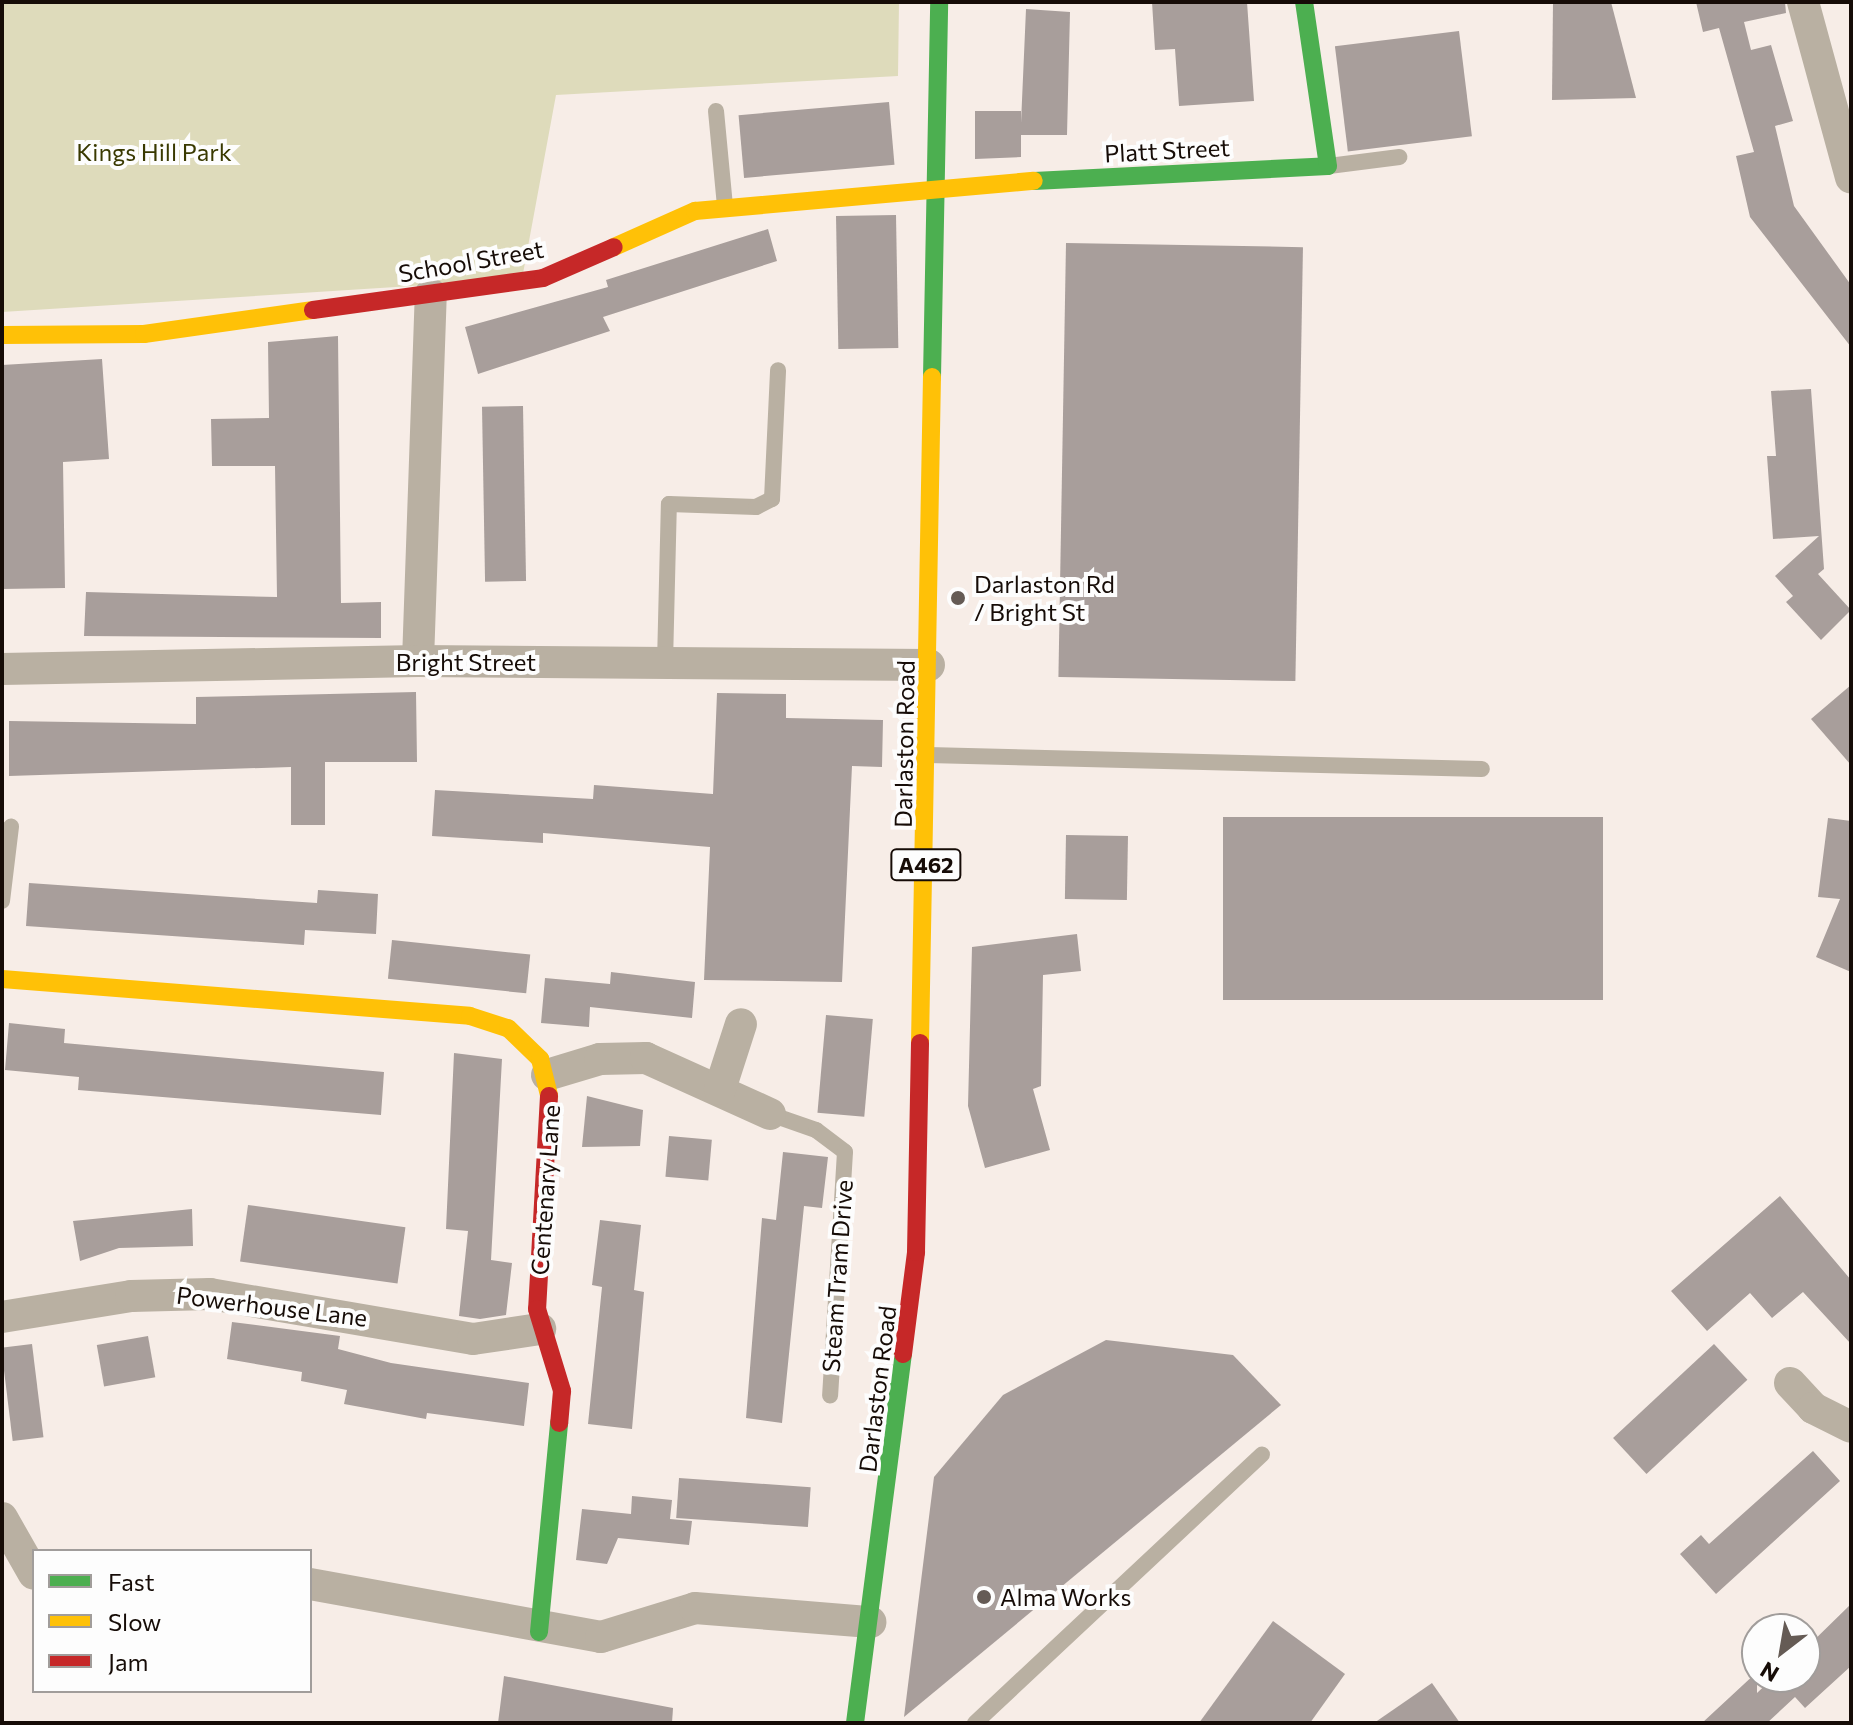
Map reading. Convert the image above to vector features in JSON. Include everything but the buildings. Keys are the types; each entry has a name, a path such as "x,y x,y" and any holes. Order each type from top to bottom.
{"street":[{"name":"Darlaston Road","path":"855,1723 916,1252 928,755 939,2"},
{"path":"1304,2 1328,166"},
{"path":"1803,2 1851,178"},
{"name":"Platt Street","path":"937,186 1328,166"},
{"name":"School Street","path":"2,335 144,334 543,278 695,211 937,186"},
{"path":"418,661 431,294"},
{"name":"Bright Street","path":"2,669 418,661 929,665"},
{"name":"Centenary Lane","path":"2,979 470,1016 508,1028 547,1075 553,1110 540,1329 562,1391 539,1632"},
{"path":"720,1089 741,1024"},
{"name":"Steam Tram Drive","path":"547,1075 600,1059 646,1058 770,1114"},
{"name":"Powerhouse Lane","path":"2,1317 131,1296 210,1294 473,1339 540,1329"},
{"path":"1790,1383 1813,1408 1851,1427"},
{"path":"2,1518 32,1570"},
{"path":"312,1584 539,1632 601,1637 695,1608 870,1622"}],"lane":[{"path":"716,111 725,209"},
{"name":"Platt Street","path":"1328,166 1399,157"},
{"path":"665,663 669,504 756,507 772,499 778,370"},
{"path":"928,755 1482,769"},
{"path":"2,901 11,827"},
{"name":"Steam Tram Drive","path":"770,1114 816,1130 845,1152 830,1396"},
{"path":"975,1723 1262,1454"}],"green space":[{"name":"Kings Hill Park","path":"2,2 899,2 898,76 556,95 522,279 2,312"}],"traffic: fast":[{"path":"932,377 939,2"},
{"path":"1034,181 1328,166 1304,2"},
{"path":"855,1723 903,1354"},
{"path":"539,1632 559,1423"}],"traffic: slow":[{"path":"614,247 695,211 1034,181"},
{"path":"2,335 144,334 313,310"},
{"path":"920,1043 932,377"},
{"path":"2,979 470,1016 508,1028 540,1059 549,1096"}],"traffic: jam":[{"path":"313,310 543,278 614,247"},
{"path":"903,1354 916,1252 920,1043"},
{"path":"549,1096 537,1309 562,1391 559,1423"}],"place":[{"name":"Darlaston Rd / Bright St","path":"958,598"},
{"name":"Alma Works","path":"984,1597"}]}
